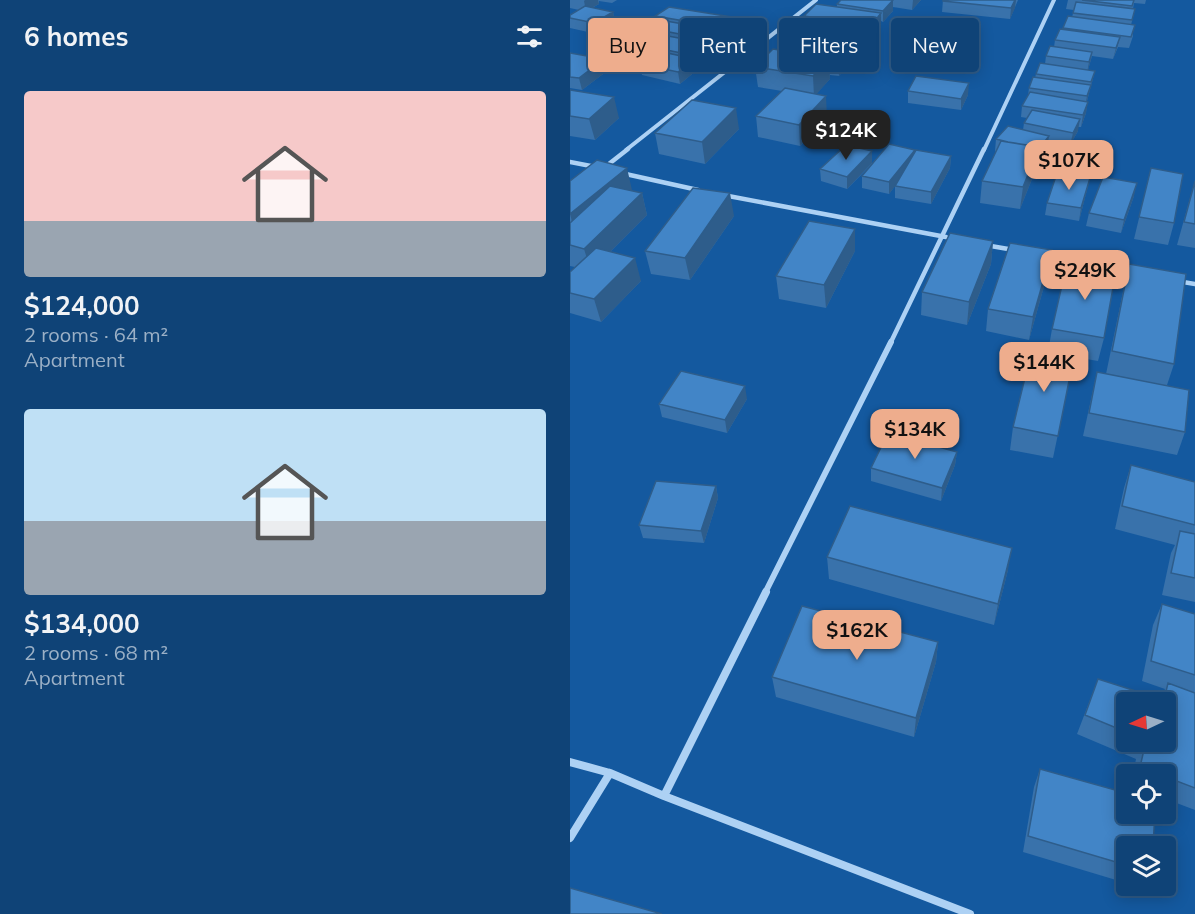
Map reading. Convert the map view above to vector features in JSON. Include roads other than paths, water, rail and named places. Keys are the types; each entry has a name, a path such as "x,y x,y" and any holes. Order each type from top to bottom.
{"street":[{"path":"594,175 816,0"},
{"path":"664,795 944,237 1053,0"},
{"path":"570,162 710,192"},
{"path":"722,195 955,239"},
{"path":"978,243 1023,252"},
{"path":"1035,254 1138,273"},
{"path":"1172,280 1195,284"},
{"path":"570,762 610,773 970,914"},
{"path":"570,838 610,773"}]}
